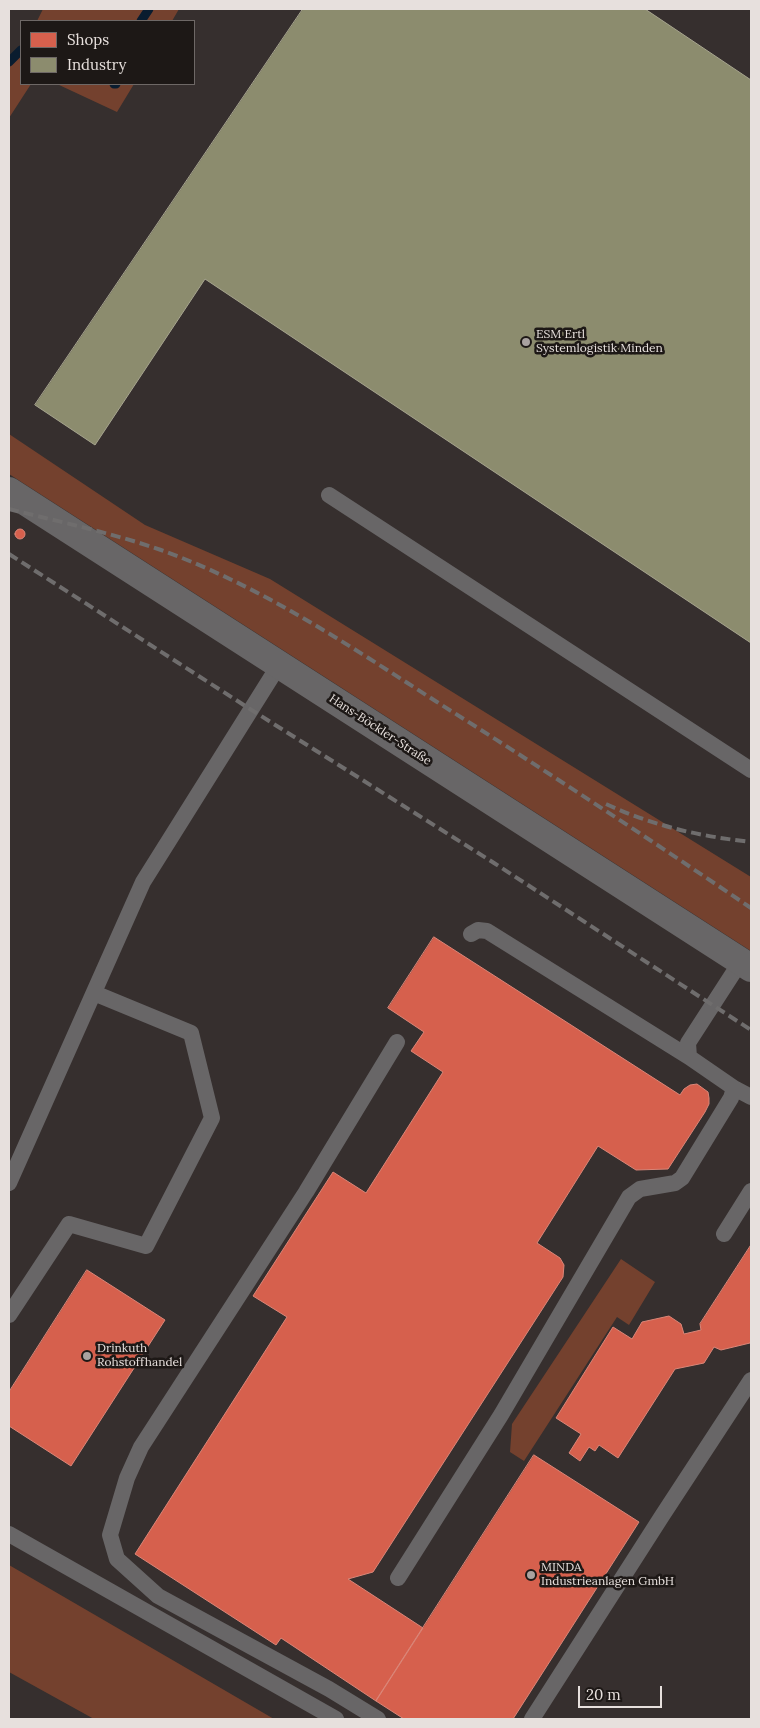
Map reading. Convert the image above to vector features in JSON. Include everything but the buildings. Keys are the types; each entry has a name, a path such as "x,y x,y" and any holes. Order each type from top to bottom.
{"street":[{"name":"Hans-Böckler-Straße","path":"9,491 746,965"}],"lane":[{"path":"329,495 751,770"},
{"path":"9,1183 143,882 279,665"},
{"path":"471,934 478,930 487,931 689,1056 734,1088 751,1097"},
{"path":"689,1056 688,1043 746,965"},
{"path":"9,1315 69,1224 146,1246 212,1118 191,1033 94,993"},
{"path":"378,1719 329,1689 158,1596 117,1559 110,1535 127,1478 141,1447 306,1192 397,1042"},
{"path":"398,1578 501,1415 629,1197 640,1189 675,1183 682,1178 731,1098 734,1088"},
{"path":"724,1234 751,1191"},
{"path":"532,1719 751,1380"},
{"path":"9,1534 336,1719"}],"shaded area":[{"path":"43,9 179,9 173,20 38,20"},
{"path":"20,48 20,85 30,85 9,118 9,62"},
{"path":"59,85 133,85 117,112"},
{"path":"9,434 145,525 270,579 751,877 751,951 9,474"},
{"path":"621,1259 655,1282 629,1325 617,1317 524,1461 510,1452 512,1424"},
{"path":"9,1565 274,1719 94,1719 9,1672"}],"waterway":[{"path":"142,20 149,9"},
{"path":"9,62 20,51"}],"railway":[{"path":"9,509 105,533 161,550 234,581 269,599 337,638 477,727 751,908"},
{"path":"9,554 494,863 751,1030"},
{"path":"606,804 641,818 677,829 713,837 751,842"}],"place":[{"name":"ESM Ertl Systemlogistik Minden","path":"526,342"},
{"name":"Drinkuth Rohstoffhandel","path":"87,1356"},
{"name":"MINDA Industrieanlagen GmbH","path":"531,1575"}]}
